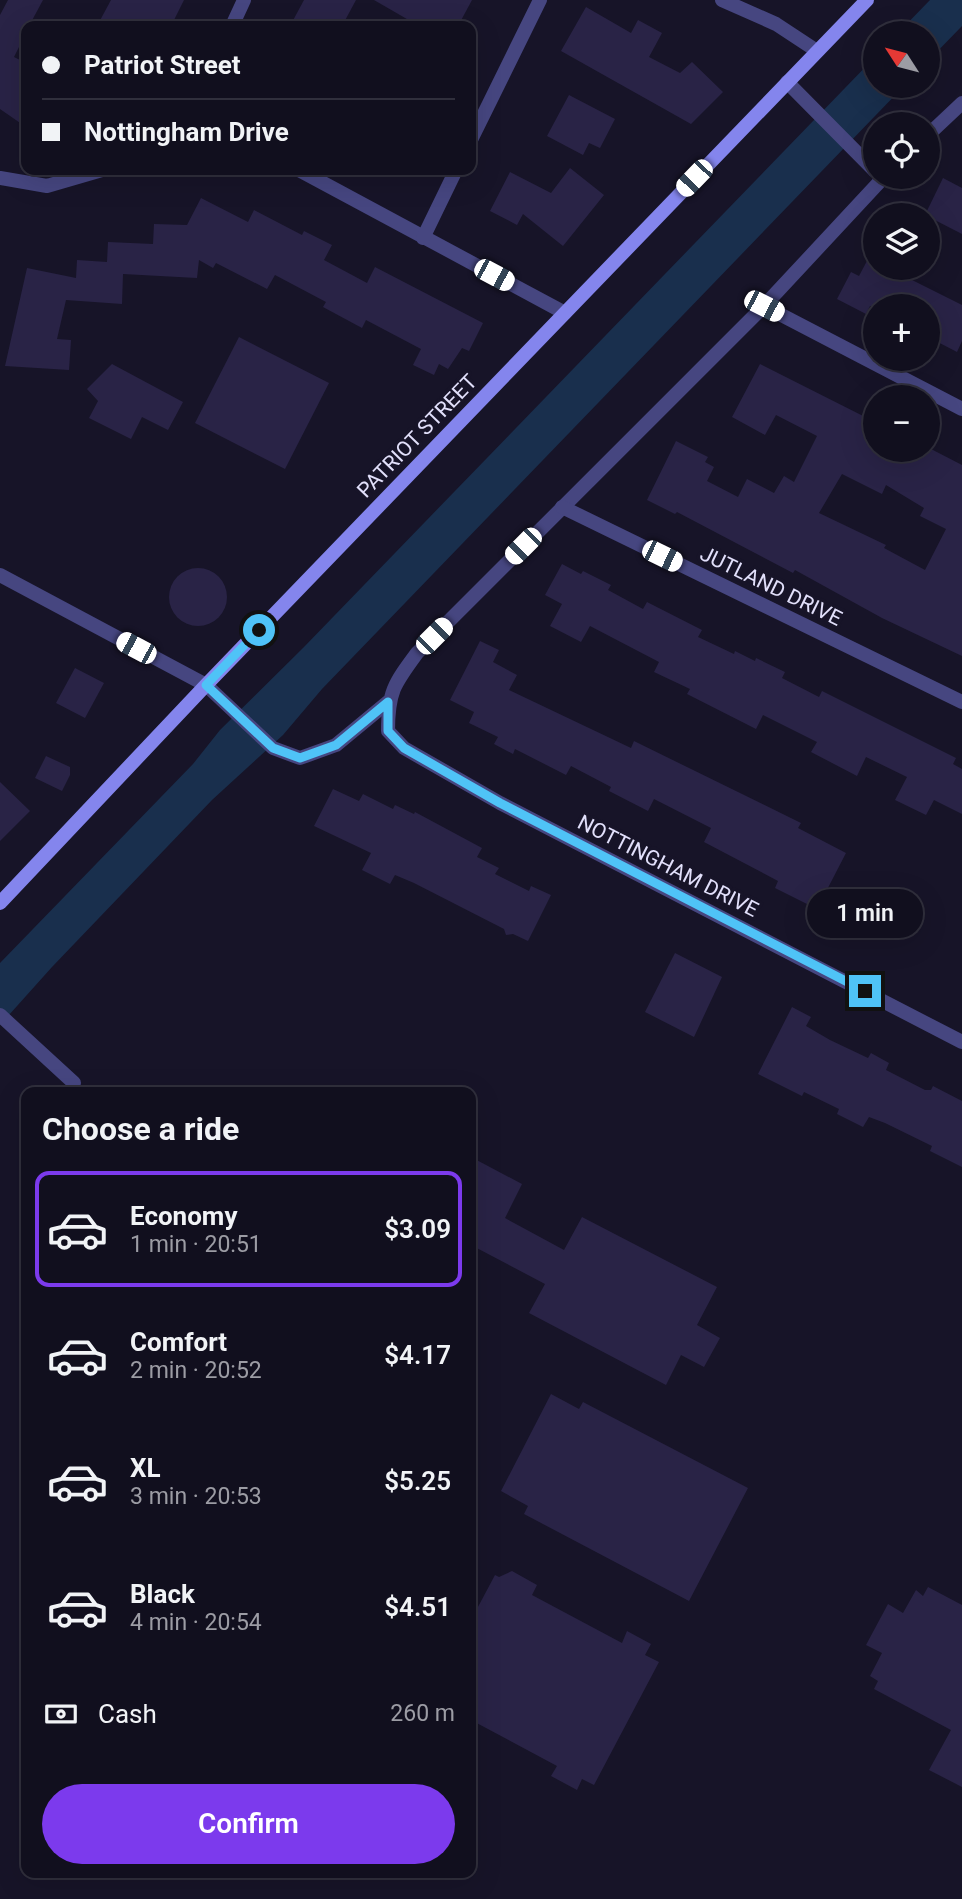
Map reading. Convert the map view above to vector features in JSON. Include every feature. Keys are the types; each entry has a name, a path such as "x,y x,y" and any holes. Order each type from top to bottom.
{"main road":[{"name":"PATRIOT STREET","path":"0,902 867,0"}],"street":[{"path":"234,21 244,0"},
{"path":"476,131 540,0"},
{"path":"722,0 776,24 817,51"},
{"path":"787,82 863,158"},
{"path":"940,124 960,107"},
{"path":"0,178 47,186 85,175"},
{"path":"308,175 565,313"},
{"path":"423,238 454,175"},
{"path":"0,575 206,685 273,748 300,758 336,745 388,702 397,680 417,653 764,306 868,189"},
{"path":"764,306 962,409"},
{"name":"JUTLAND DRIVE","path":"562,507 962,702"},
{"name":"NOTTINGHAM DRIVE","path":"388,702 388,731 404,748 500,803 962,1042"},
{"path":"0,1014 74,1083"}],"water":[{"path":"930,0 962,0 962,26 940,49 940,21 910,21"},
{"path":"863,69 863,98 892,98 879,112 863,112 863,128 322,689 283,735 212,800 0,1025 0,963 193,764 220,730 304,647"}],"building":[{"path":"8,0 43,0 32,21 21,21 21,43 14,57 21,60 21,124 0,109 0,15"},
{"path":"111,0 184,0 174,21 100,21"},
{"path":"304,0 356,0 345,21 293,21"},
{"path":"374,0 472,0 461,21 410,21"},
{"path":"586,7 631,33 638,20 662,33 649,57 680,73 692,62 723,92 691,124 561,51"},
{"path":"569,95 615,119 600,148 589,143 583,155 547,136"},
{"path":"570,168 604,195 563,246 523,214 517,225 490,211 510,172 551,193"},
{"path":"943,178 962,188 962,234 940,223 940,203 931,203 940,189"},
{"path":"201,198 248,222 254,210 302,235 304,231 332,245 324,260 367,283 375,267 483,323 469,351 462,348 448,369 439,364 434,375 413,365 421,349 366,320 362,328 323,307 326,302 275,275 267,289 216,263 213,268 199,260 197,278 123,274 122,304 66,300 57,339 71,340 69,370 5,366 27,268 76,278 77,260 107,262 108,242 153,244 154,224 187,225"},
{"path":"863,268 863,280 912,280 940,294 863,294 863,312 837,299 851,272 859,276"},
{"path":"940,294 962,305 962,341 957,352 940,343"},
{"path":"239,337 329,383 285,469 195,423"},
{"path":"112,364 183,402 168,430 142,417 131,439 89,418 98,401 87,389"},
{"path":"760,364 863,416 863,462 940,462 940,454 962,465 962,656 882,618 795,570 793,573 677,512 675,514 647,500 676,441 708,457 705,462 714,467 707,481 738,497 747,479 774,493 784,476 794,482 817,436 776,415 765,435 732,417","holes":["842,474 882,494 886,485 924,508 920,516 946,529 925,570 884,548 886,545 819,513"]},
{"path":"562,564 611,585 608,590 643,609 647,602 702,630 698,637 734,654 735,651 755,661 756,658 785,672 782,678 819,697 822,691 956,758 953,764 962,769 962,814 934,800 926,815 895,800 907,777 866,757 857,776 811,752 817,742 763,715 756,729 687,694 690,689 654,672 659,662 590,626 581,642 550,626 562,604 545,595"},
{"path":"198,568 214,573 222,581 227,597 222,613 214,621 198,626 182,621 174,613 169,597 174,581 182,573"},
{"path":"480,641 499,650 493,662 517,675 509,690 631,748 634,741 801,823 798,828 846,853 817,909 775,888 778,881 704,842 711,828 654,799 648,811 609,791 611,787 571,766 566,775 515,749 513,754 494,744 498,737 469,723 474,712 450,700"},
{"path":"75,668 104,683 85,718 56,703"},
{"path":"46,756 70,767 70,775 62,791 35,778"},
{"path":"0,782 30,811 0,841"},
{"path":"333,789 359,801 363,794 393,809 395,805 414,814 415,812 482,848 477,857 499,868 495,874 529,891 531,886 551,895 528,941 513,934 506,935 504,929 414,883 395,875 390,884 362,870 371,853 314,826"},
{"path":"675,953 722,977 694,1037 645,1012"},
{"path":"792,1007 811,1017 806,1026 830,1040 868,1058 871,1053 889,1063 886,1070 925,1090 931,1090 933,1086 962,1101 962,1167 930,1151 932,1146 885,1123 869,1117 863,1127 837,1114 839,1109 804,1092 802,1096 758,1074"},
{"path":"476,1160 522,1184 505,1218 564,1250 582,1217 717,1287 697,1325 720,1338 704,1367 681,1355 666,1385 529,1313 545,1284 476,1248"},
{"path":"551,1394 579,1409 583,1402 748,1488 689,1601 524,1514 528,1506 501,1491"},
{"path":"512,1571 537,1585 532,1595 622,1643 627,1631 651,1644 645,1655 659,1662 594,1785 582,1779 577,1790 551,1776 557,1766 476,1723 476,1611 495,1575 499,1577"},
{"path":"928,1587 962,1605 962,1787 929,1770 951,1730 874,1689 878,1681 870,1676 882,1653 866,1645 888,1604 903,1613 916,1590 923,1596"}],"route":[{"path":"259,630 206,685 273,748 300,758 336,745 388,702 388,731 404,748 500,803 865,991"}]}
